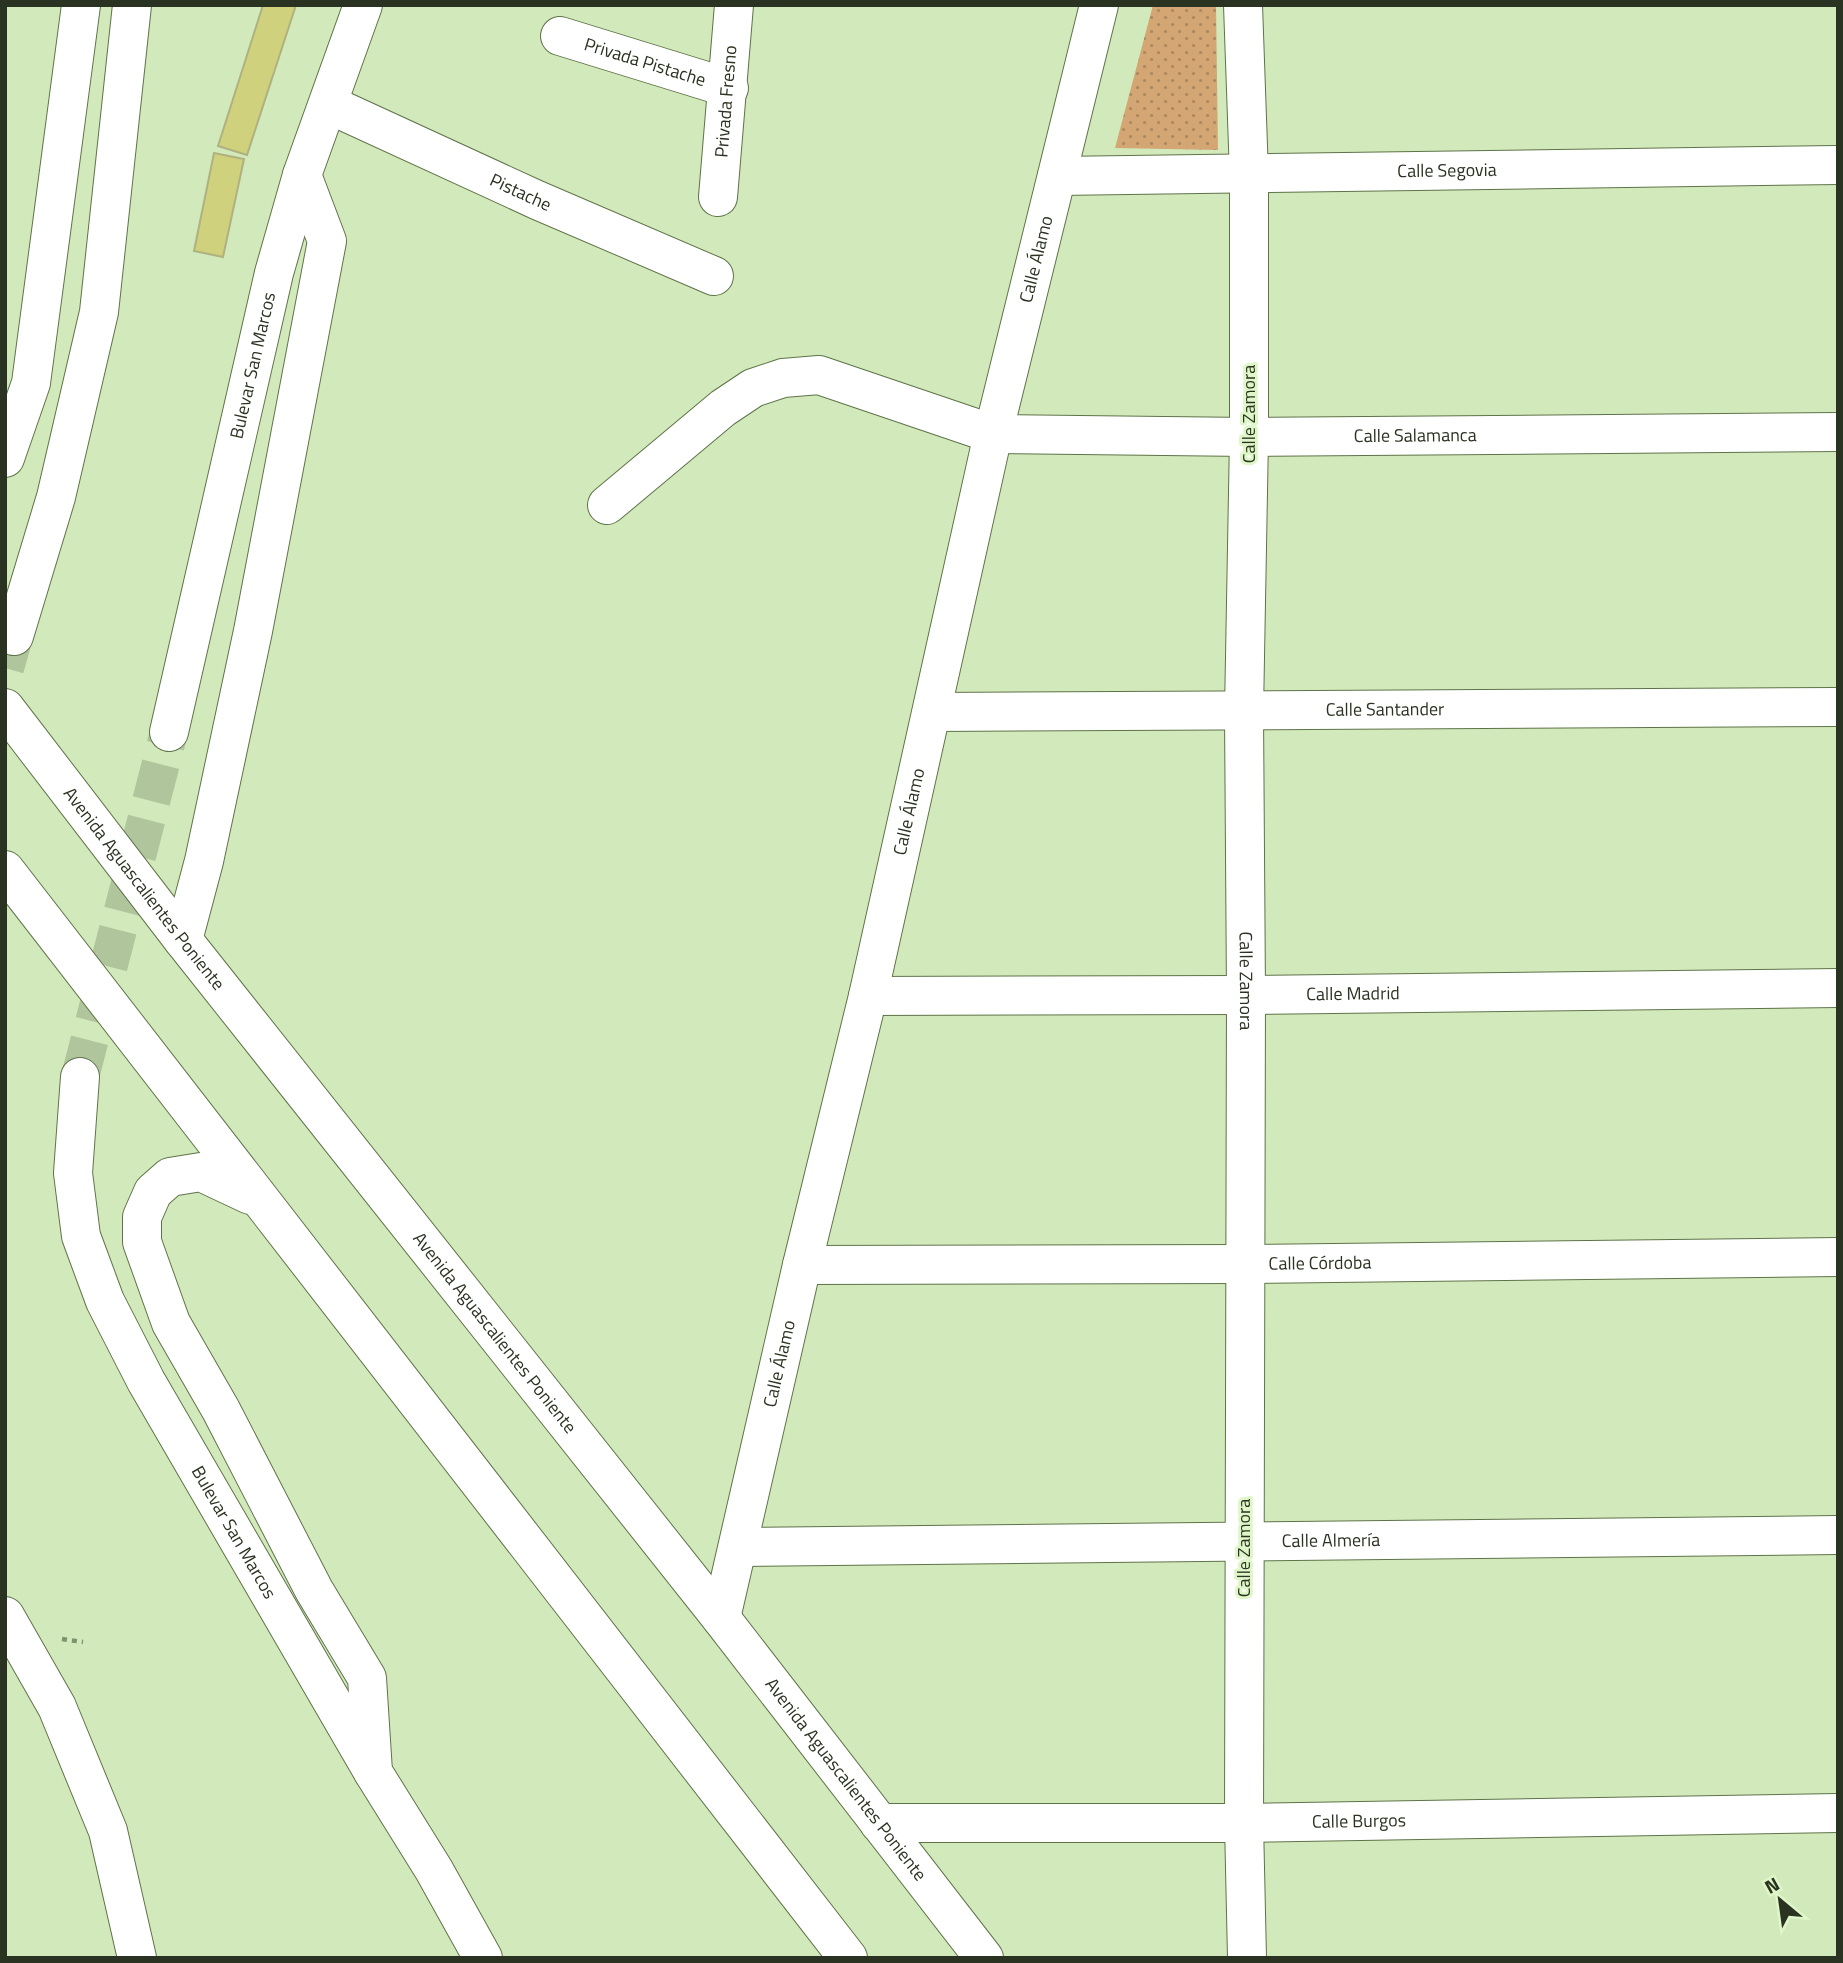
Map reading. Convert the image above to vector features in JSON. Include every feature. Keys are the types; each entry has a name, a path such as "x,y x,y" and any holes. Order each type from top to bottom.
{"street":[{"path":"5,458 31,383 80,5"},
{"path":"14,636 56,497 99,312 132,5"},
{"name":"Bulevar San Marcos","path":"169,732 274,273 302,174 363,5"},
{"name":"Privada Fresno","path":"718,197 734,5"},
{"name":"Calle Álamo","path":"721,1618 802,1265 868,996 993,434 1099,5"},
{"name":"Calle Zamora","path":"1243,5 1250,175 1244,712 1244,1823 1247,1958"},
{"name":"Privada Pistache","path":"560,36 729,88"},
{"name":"Pistache","path":"328,104 537,200 714,276"},
{"name":"Calle Segovia","path":"1057,176 1838,165"},
{"path":"183,940 204,862 250,645 327,241 302,174"},
{"name":"Calle Salamanca","path":"607,505 723,408 753,388 783,378 819,375 993,434 1249,437 1838,432"},
{"name":"Calle Santander","path":"933,712 1838,707"},
{"name":"Avenida Aguascalientes Poniente","path":"5,708 183,940 721,1618 984,1958"},
{"path":"5,870 848,1958"},
{"name":"Calle Madrid","path":"868,996 1246,995 1838,988"},
{"name":"Bulevar San Marcos","path":"80,1077 73,1173 81,1236 105,1301 146,1381 483,1958"},
{"path":"258,1199 201,1172 170,1177 153,1192 142,1217 142,1242 171,1323 221,1410 314,1590 367,1678 373,1772"},
{"name":"Calle Córdoba","path":"802,1265 1244,1264 1838,1257"},
{"name":"Calle Almería","path":"739,1547 1838,1535"},
{"path":"8,1628 57,1707 108,1831 137,1958"},
{"name":"Calle Burgos","path":"879,1823 1244,1823 1838,1813"}],"shaded area":[{"path":"1153,5 1216,5 1218,150 1115,148"}],"building":[{"path":"263,5 296,5 247,155 218,146"},
{"path":"214,153 244,159 223,257 194,251"}],"tunnel":[{"path":"5,668 14,636"},
{"path":"80,1077 169,732"}]}
